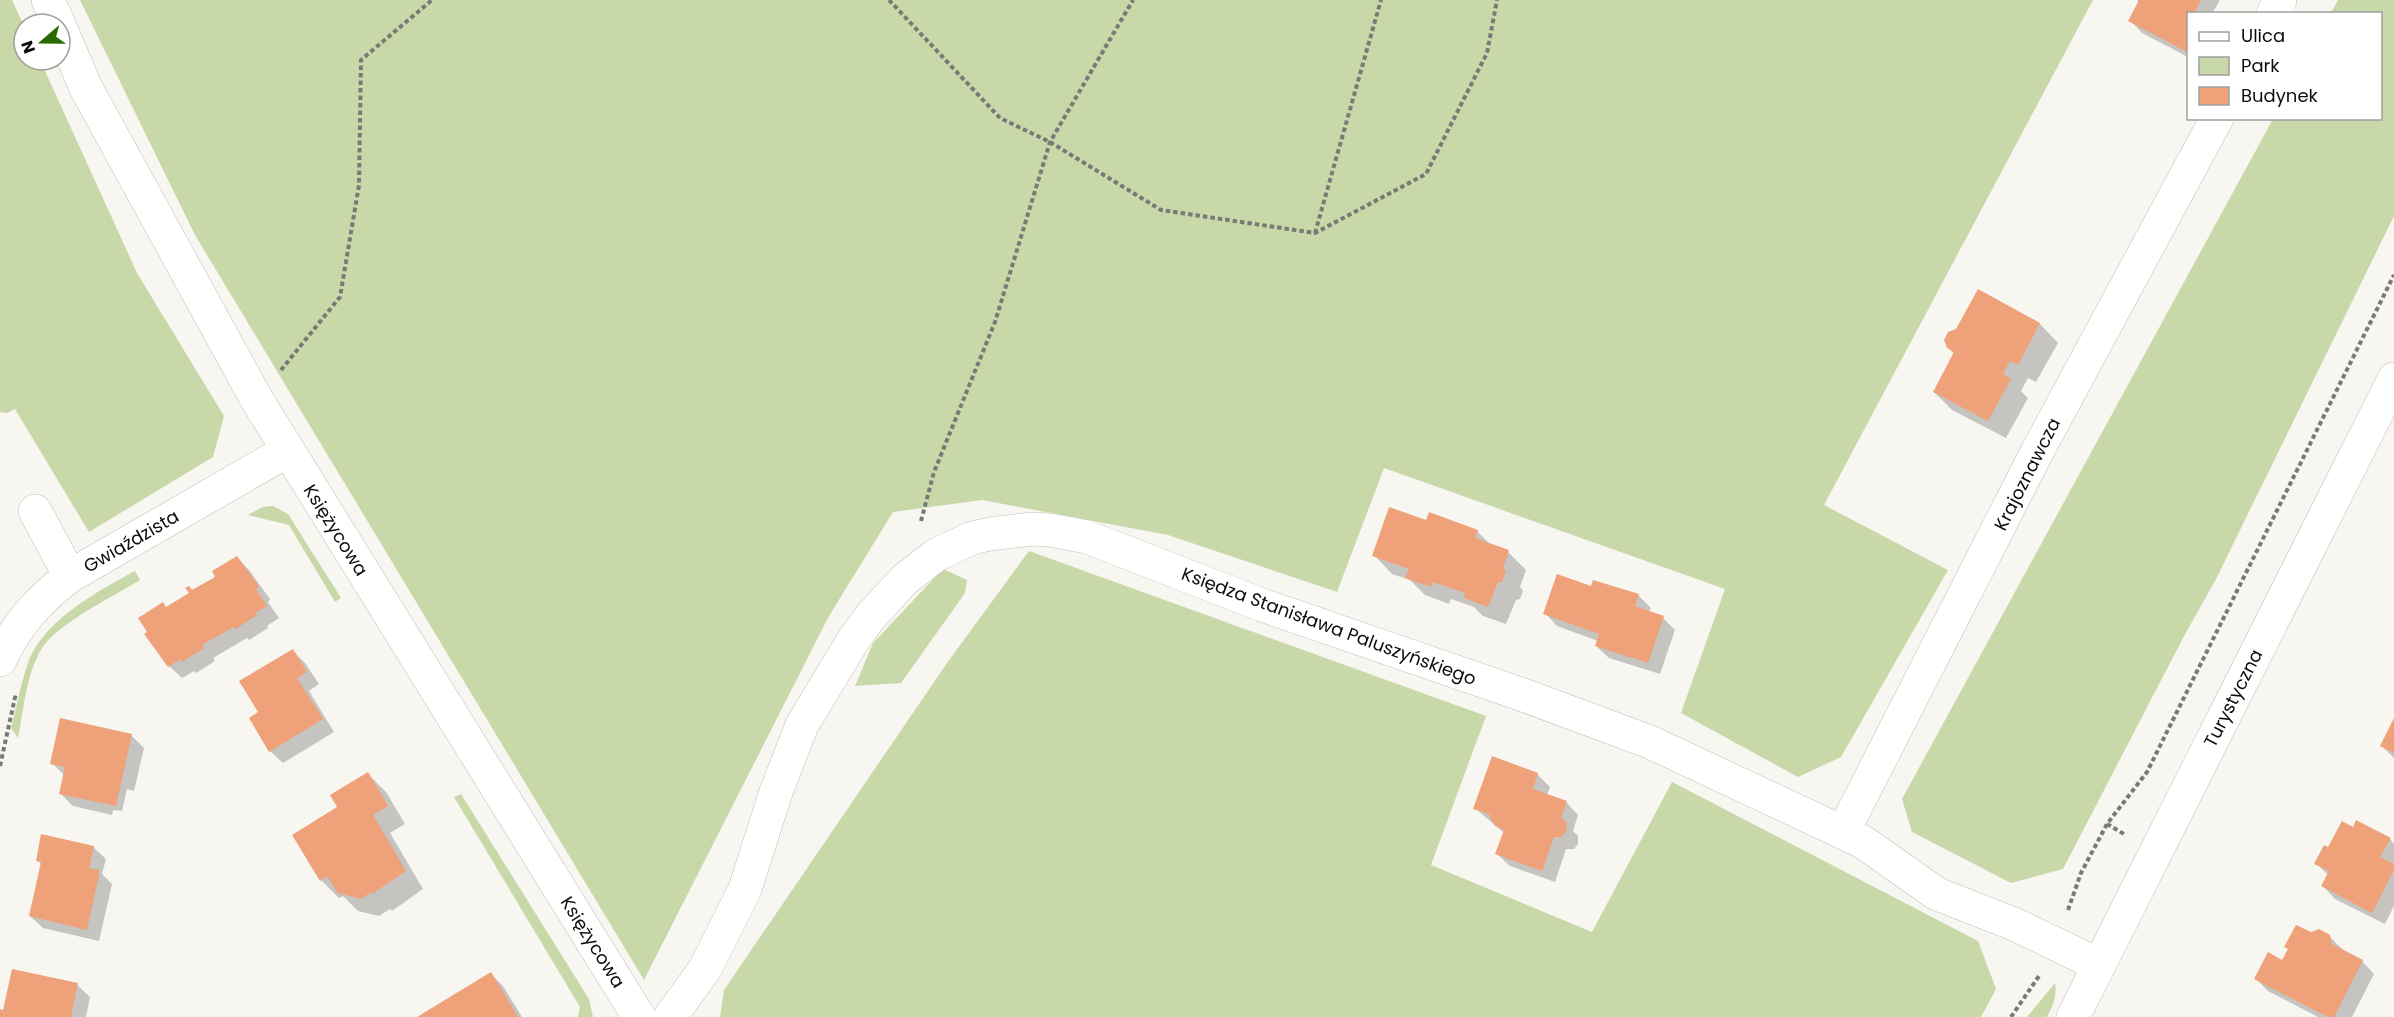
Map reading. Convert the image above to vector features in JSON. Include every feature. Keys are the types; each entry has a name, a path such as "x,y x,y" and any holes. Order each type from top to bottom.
{"street":[{"name":"Księżycowa","path":"72,56 86,88 287,451 639,1017"},
{"name":"Krajoznawcza","path":"1843,832 2037,452 2216,120"},
{"name":"Turystyczna","path":"2073,1017 2394,379"},
{"name":"Gwiaździsta","path":"0,660 11,637 29,613 70,576 287,451"},
{"path":"35,511 70,576"},
{"name":"Księdza Stanisława Paluszyńskiego","path":"669,1017 705,969 746,889 776,792 802,725 854,639 871,616 904,580 936,555 972,538 1010,531 1050,530 1087,537 1263,605 1526,696 1650,742 1863,842 1937,894 2060,929 2099,965"}],"path":[{"path":"257,400 340,297 359,185 361,60 432,0"},
{"path":"889,0 1000,118 1050,142 1161,210 1315,232 1426,174 1487,53 1497,0"},
{"path":"919,526 934,472 995,322 1050,142 1133,0"},
{"path":"1315,232 1382,0"},
{"path":"2011,1017 2044,970 2081,873 2107,824 2147,772 2394,275"},
{"path":"0,766 17,690"}],"green space":[{"path":"0,0 12,0 18,12 12,12 12,72 45,72 137,273 224,416 213,457 89,532 15,409 7,413 0,412"},
{"path":"80,0 2093,0 1824,505 1948,570 1841,757 1798,777 1681,713 1725,589 1384,468 1337,592 1168,535 982,500 893,512 829,616 644,980 195,235"},
{"path":"2338,0 2394,0 2394,216 2216,579 2063,869 2011,883 1912,832 1902,799 2272,120 2382,120 2382,12 2332,12"},
{"path":"273,506 288,514 341,598 335,602 289,525 248,515 263,507"},
{"path":"1029,551 1486,716 1431,865 1592,932 1672,782 1978,941 1996,989 1981,1017 720,1017 724,990 947,663"},
{"path":"943,569 967,580 965,593 901,683 855,686 873,643"},
{"path":"135,571 140,580 73,620 49,639 42,648 29,680 18,738 11,728 26,668 37,645 60,619 74,608"},
{"path":"461,794 589,999 593,1017 578,1017 580,1007 454,797"},
{"path":"2055,983 2054,1001 2047,1017 2027,1017"}],"building":[{"path":"2139,0 2201,0 2195,12 2187,12 2187,52 2128,21"},
{"path":"1978,289 2040,323 2018,365 2010,361 2003,374 2011,379 1988,421 1933,392 1954,352 1947,348 1944,340 1948,332 1956,329"},
{"path":"1389,507 1426,520 1429,512 1478,530 1475,538 1509,550 1503,568 1506,571 1502,582 1498,582 1488,607 1464,598 1465,593 1433,582 1431,587 1405,578 1409,569 1372,556"},
{"path":"237,556 259,586 256,589 267,606 235,629 233,627 202,645 204,648 182,662 181,659 168,667 144,634 147,632 138,618 163,602 166,607 189,593 185,588 189,586 192,590 215,577 212,571"},
{"path":"1557,574 1591,586 1593,580 1639,594 1635,606 1664,616 1648,663 1595,646 1599,634 1543,614"},
{"path":"293,649 307,672 297,678 323,719 269,752 249,718 258,712 239,681"},
{"path":"60,718 132,734 116,806 59,794 65,767 50,764"},
{"path":"2394,718 2394,753 2380,746"},
{"path":"1492,756 1538,773 1533,789 1567,801 1561,818 1567,823 1566,832 1561,837 1554,837 1542,871 1495,854 1504,830 1494,825 1489,814 1473,809"},
{"path":"368,772 388,806 373,815 406,871 361,899 338,893 327,876 320,881 292,835 337,807 330,795"},
{"path":"2356,820 2391,838 2380,857 2394,864 2394,870 2372,913 2321,886 2329,871 2314,864 2324,845 2328,847 2342,821 2353,827"},
{"path":"41,834 94,846 89,868 100,870 87,930 29,916 41,862 36,861"},
{"path":"2296,925 2311,932 2319,929 2330,935 2332,944 2363,960 2334,1017 2328,1017 2254,979 2268,952 2282,960 2288,949 2284,947"},
{"path":"12,969 78,983 71,1017 0,1017 0,1009 3,1010"},
{"path":"491,972 518,1017 417,1017"}]}
